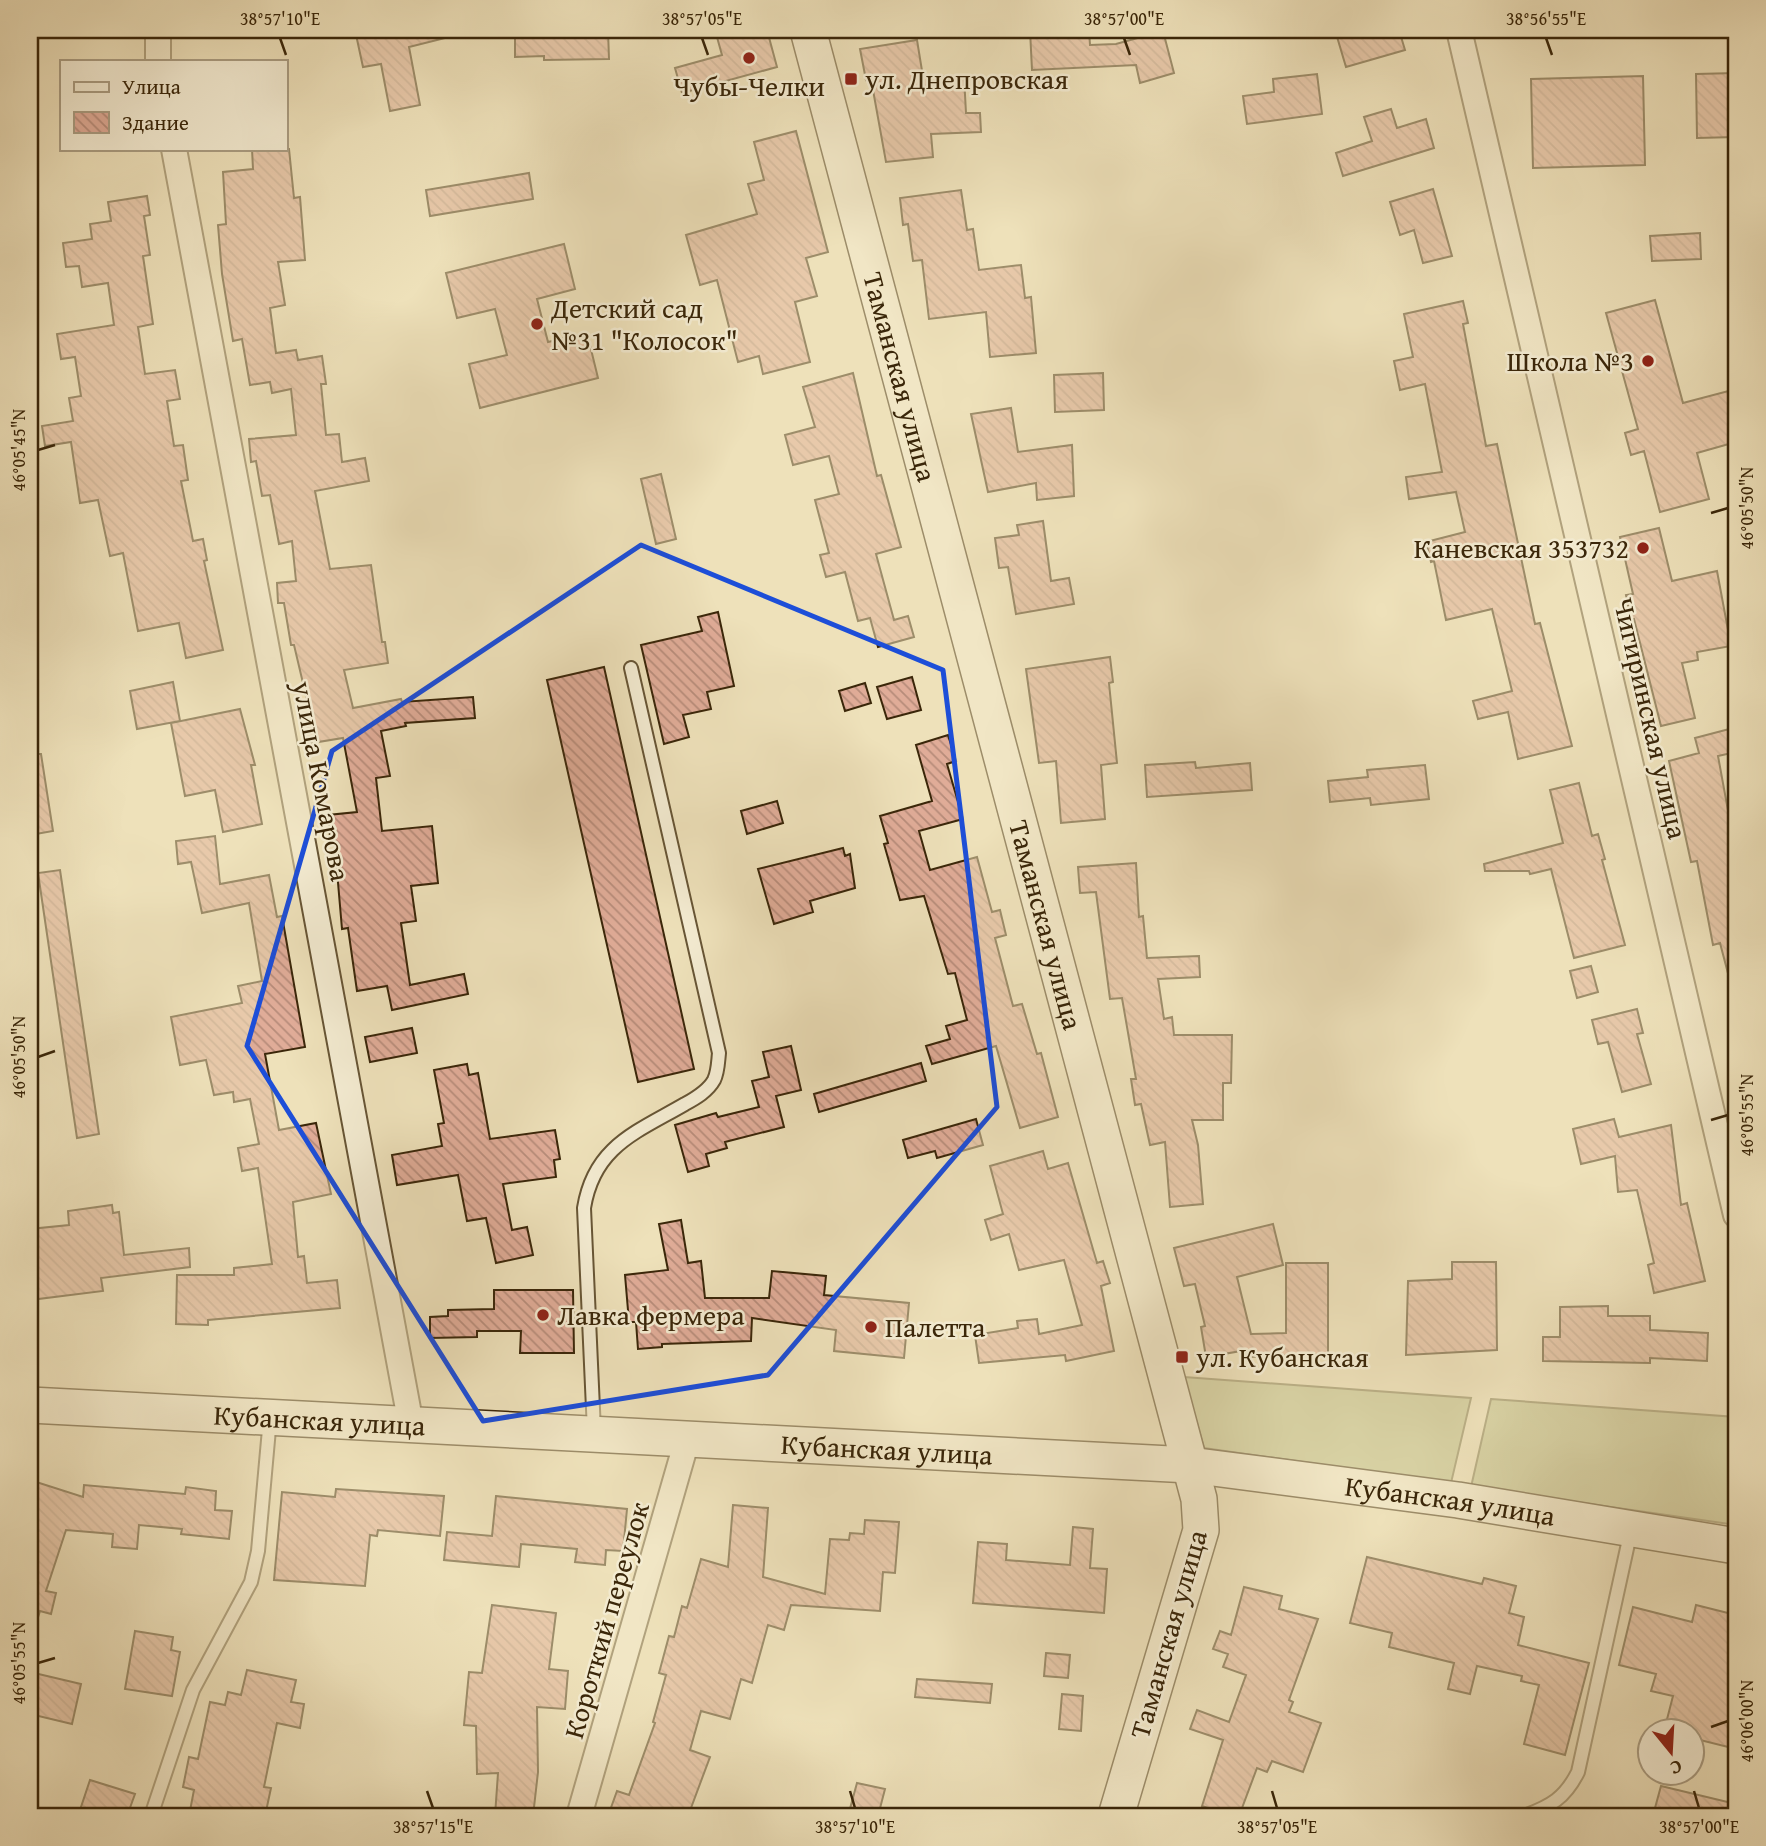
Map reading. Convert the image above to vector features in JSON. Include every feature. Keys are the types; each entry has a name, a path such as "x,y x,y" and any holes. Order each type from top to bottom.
{"street":[{"path":"158,30 158,60"},
{"name":"Таманская улица","path":"808,30 1199,1499 1201,1530 1116,1816"},
{"name":"Чигиринская улица","path":"1460,30 1736,1215"},
{"name":"улица Комарова","path":"174,150 411,1425"},
{"name":"Кубанская улица","path":"30,1405 1191,1465 1458,1500 1736,1546"},
{"name":"Короткий переулок","path":"579,1816 687,1440"}],"lane":[{"path":"594,1435 584,1208 588,1188 604,1160 628,1135 704,1093 714,1080 719,1054 631,668"},
{"path":"151,1816 193,1690 251,1582 258,1550 270,1418"},
{"path":"1524,1816 1558,1802 1578,1772 1631,1530"}],"highlighted area":[{"path":"641,545 943,670 997,1107 768,1375 483,1421 247,1046 332,751"}],"green space":[{"path":"1184,1377 1471,1398 1451,1483 1204,1448"},
{"path":"1491,1399 1736,1417 1736,1525 1471,1487"}],"building":[{"path":"355,30 448,30 449,37 409,47 420,105 390,111 381,64 363,67"},
{"path":"515,30 608,30 609,59 544,60 544,56 515,57"},
{"path":"715,30 767,30 777,67 682,93 675,68 722,55"},
{"path":"1030,30 1089,30 1090,45 1116,44 1163,31 1174,73 1140,83 1136,65 1032,70"},
{"path":"1335,30 1399,30 1405,50 1346,67"},
{"path":"917,40 923,77 964,76 966,113 980,113 981,132 931,134 933,157 886,162 871,79 866,80 860,49"},
{"path":"1736,73 1736,137 1697,138 1696,74"},
{"path":"1317,74 1322,114 1247,124 1243,96 1274,92 1273,79"},
{"path":"1643,76 1645,165 1533,168 1531,79"},
{"path":"1391,109 1397,128 1426,119 1434,148 1343,176 1336,153 1372,141 1364,117"},
{"path":"796,131 828,252 806,258 817,296 795,302 810,362 763,374 759,356 738,362 717,280 700,285 686,235 757,214 748,184 764,180 754,142"},
{"path":"289,149 294,198 300,197 305,260 278,262 285,305 270,308 276,353 296,350 298,360 322,356 326,384 321,384 326,435 339,434 342,462 365,458 369,481 315,491 330,569 371,565 382,642 385,642 388,663 344,670 353,708 401,699 402,702 473,697 475,718 405,723 406,726 381,731 390,776 376,778 382,831 432,826 438,883 411,886 416,921 401,923 410,985 464,974 468,994 392,1010 387,986 357,991 348,928 342,929 334,836 330,837 328,815 357,812 343,738 306,744 301,718 311,717 294,645 291,645 284,603 278,603 277,583 296,581 292,541 279,544 270,495 262,496 256,461 251,462 249,439 296,435 291,389 272,393 270,382 250,385 242,339 233,341 222,274 218,225 226,224 223,172 253,169 252,150"},
{"path":"529,173 533,199 430,216 426,190"},
{"path":"1433,189 1452,256 1423,263 1414,230 1400,235 1390,202"},
{"path":"961,190 967,230 973,229 979,270 1021,265 1025,298 1031,297 1036,353 990,357 986,312 929,319 922,260 913,261 908,224 903,225 900,198"},
{"path":"147,196 150,215 144,216 150,255 143,256 153,324 138,327 145,374 175,370 180,399 167,401 174,446 183,445 188,480 181,481 193,541 203,539 207,560 204,561 223,650 186,658 179,623 138,631 123,553 110,556 98,500 80,503 71,442 45,446 42,426 73,421 69,398 81,396 75,357 61,359 57,334 114,325 108,283 82,287 79,266 66,267 63,243 92,239 90,224 111,221 108,202"},
{"path":"1700,233 1701,259 1652,261 1650,236"},
{"path":"564,244 575,289 537,299 548,342 587,333 598,378 480,408 469,364 507,355 495,309 457,318 446,273"},
{"path":"1655,300 1683,403 1736,389 1736,442 1697,453 1709,499 1660,512 1644,451 1631,455 1625,433 1638,429 1606,313"},
{"path":"1463,301 1468,323 1463,324 1486,446 1497,444 1535,624 1540,623 1572,746 1518,759 1508,712 1478,719 1473,701 1512,691 1492,609 1446,620 1434,561 1431,562 1426,542 1465,532 1456,492 1409,499 1406,477 1442,472 1425,384 1400,390 1394,361 1413,357 1404,314"},
{"path":"853,373 877,476 881,475 901,547 876,554 894,620 908,616 914,637 878,647 870,618 858,621 845,572 826,577 820,555 829,553 815,500 839,494 829,456 793,465 785,435 815,427 803,387"},
{"path":"1103,373 1104,410 1055,412 1054,375"},
{"path":"1011,408 1018,452 1072,445 1074,496 1037,500 1036,483 988,492 971,414"},
{"path":"661,474 676,539 656,544 641,479"},
{"path":"1043,521 1051,581 1069,578 1074,604 1016,614 1008,567 999,568 995,538 1019,535 1017,525"},
{"path":"1659,528 1672,581 1717,571 1731,646 1697,652 1698,660 1682,663 1695,718 1661,726 1634,619 1631,620 1626,595 1633,594 1620,537"},
{"path":"718,612 734,686 707,692 711,709 683,715 689,737 664,744 641,645 702,631 698,617"},
{"path":"1110,657 1113,682 1109,683 1117,763 1101,765 1105,819 1061,823 1056,761 1039,763 1026,669"},
{"path":"604,667 694,1069 638,1082 547,680"},
{"path":"912,677 921,710 887,719 877,687"},
{"path":"173,682 180,721 137,729 130,691"},
{"path":"865,683 871,703 845,711 839,691"},
{"path":"240,709 255,765 251,765 262,824 223,832 215,790 185,796 171,723"},
{"path":"1733,728 1736,752 1718,756 1736,854 1736,981 1730,981 1720,943 1713,945 1697,861 1691,862 1669,761 1699,753 1695,738"},
{"path":"948,735 956,761 947,764 963,819 919,831 930,870 977,857 992,912 1000,910 1006,935 995,938 1013,1006 1022,1004 1037,1054 1041,1053 1058,1117 1020,1128 996,1046 932,1064 926,1046 950,1039 946,1026 967,1020 955,973 948,974 924,896 900,900 884,844 888,843 880,816 932,801 916,745"},
{"path":"30,754 41,754 53,831 30,835"},
{"path":"1195,762 1196,768 1250,763 1252,790 1147,797 1145,765"},
{"path":"1425,765 1429,799 1371,805 1370,798 1330,802 1328,781 1368,777 1367,770"},
{"path":"1579,783 1592,836 1598,834 1605,859 1602,860 1625,945 1574,958 1551,869 1530,874 1529,871 1485,871 1484,864 1563,843 1550,790"},
{"path":"777,801 783,823 747,834 741,811"},
{"path":"215,836 220,884 269,875 277,917 282,916 305,1047 265,1054 279,1130 316,1123 331,1194 293,1202 298,1257 304,1256 307,1283 337,1280 340,1308 208,1320 208,1325 176,1324 177,1275 234,1275 234,1268 272,1264 258,1168 242,1171 238,1148 259,1144 250,1099 234,1102 233,1092 214,1095 206,1060 180,1065 171,1017 242,1003 238,986 262,981 249,903 202,913 191,862 178,864 176,841"},
{"path":"843,848 845,856 850,854 855,888 810,901 813,912 774,924 758,869"},
{"path":"1136,863 1139,917 1143,916 1147,958 1199,956 1200,977 1158,979 1164,1019 1172,1017 1174,1035 1232,1035 1231,1083 1223,1083 1223,1120 1192,1120 1198,1145 1203,1204 1170,1207 1165,1142 1150,1145 1141,1104 1135,1105 1131,1079 1136,1079 1122,998 1110,999 1096,892 1080,893 1078,867"},
{"path":"60,870 99,1134 77,1138 38,873"},
{"path":"1591,966 1598,992 1577,998 1570,971"},
{"path":"1637,1009 1643,1033 1637,1034 1651,1084 1622,1092 1608,1042 1598,1044 1592,1020"},
{"path":"412,1028 417,1053 370,1062 365,1037"},
{"path":"791,1046 801,1090 776,1096 784,1127 725,1142 727,1148 706,1154 709,1166 688,1172 675,1125 716,1113 718,1117 759,1107 752,1081 769,1077 763,1052"},
{"path":"921,1063 926,1081 819,1112 814,1094"},
{"path":"467,1064 469,1075 478,1073 490,1139 555,1130 560,1159 554,1160 556,1177 503,1184 512,1230 527,1227 533,1255 496,1263 486,1218 467,1221 458,1175 397,1185 392,1155 442,1146 438,1124 444,1123 434,1070"},
{"path":"976,1119 983,1145 937,1158 935,1151 908,1158 903,1140"},
{"path":"1614,1119 1619,1137 1671,1125 1681,1205 1687,1203 1705,1281 1654,1293 1648,1265 1654,1263 1637,1190 1618,1192 1615,1156 1581,1164 1573,1129"},
{"path":"1043,1151 1048,1169 1068,1163 1097,1263 1103,1261 1110,1283 1101,1286 1114,1351 1066,1361 1065,1355 979,1363 975,1335 1018,1328 1017,1321 1037,1319 1039,1334 1082,1325 1064,1260 1019,1270 1009,1234 991,1240 985,1220 1003,1214 990,1166"},
{"path":"112,1205 113,1213 119,1212 124,1255 189,1248 190,1267 101,1278 103,1291 30,1300 30,1229 69,1225 68,1211"},
{"path":"681,1220 688,1263 701,1261 705,1298 769,1298 772,1271 826,1276 824,1295 909,1303 904,1358 834,1351 836,1330 752,1318 751,1341 662,1344 662,1347 638,1349 636,1322 629,1322 625,1275 668,1270 659,1224"},
{"path":"1273,1224 1283,1265 1237,1277 1251,1334 1286,1333 1286,1263 1328,1263 1328,1354 1247,1357 1247,1350 1206,1357 1201,1327 1205,1326 1195,1284 1184,1286 1174,1248"},
{"path":"1452,1262 1496,1262 1497,1350 1406,1355 1408,1281 1452,1279"},
{"path":"494,1290 573,1290 574,1353 520,1353 521,1331 477,1331 477,1337 430,1338 430,1317 448,1316 448,1310 494,1309"},
{"path":"1608,1306 1608,1316 1650,1316 1650,1330 1708,1333 1707,1361 1650,1358 1650,1363 1543,1361 1543,1337 1560,1337 1560,1307"},
{"path":"30,1480 83,1497 84,1485 185,1494 186,1487 216,1491 215,1510 232,1511 229,1539 181,1534 182,1529 139,1525 137,1549 112,1547 113,1534 66,1530 46,1591 56,1593 51,1614 40,1611 34,1630 30,1630"},
{"path":"336,1489 444,1496 440,1536 378,1530 377,1536 370,1535 365,1586 274,1580 282,1492 335,1497"},
{"path":"496,1496 627,1509 623,1551 606,1550 605,1565 575,1562 577,1549 521,1544 519,1567 444,1560 447,1532 492,1536"},
{"path":"733,1505 768,1508 763,1577 825,1594 830,1539 849,1540 850,1533 864,1534 865,1520 899,1522 895,1573 883,1572 880,1611 791,1605 784,1630 768,1625 752,1683 741,1679 730,1719 701,1711 690,1750 710,1757 688,1816 608,1816 617,1791 629,1795 655,1723 653,1722 666,1675 659,1673 669,1636 674,1637 682,1606 687,1608 701,1559 728,1567"},
{"path":"1073,1527 1093,1529 1090,1568 1107,1569 1104,1613 973,1603 978,1542 1007,1544 1006,1560 1070,1565"},
{"path":"1367,1557 1482,1584 1484,1578 1516,1586 1509,1613 1524,1617 1518,1645 1589,1663 1565,1755 1524,1744 1539,1685 1521,1681 1522,1676 1477,1666 1470,1694 1448,1689 1454,1663 1389,1647 1392,1633 1350,1623"},
{"path":"1244,1587 1282,1596 1279,1609 1318,1619 1289,1700 1293,1702 1289,1712 1321,1723 1303,1772 1272,1761 1267,1772 1257,1768 1239,1816 1231,1816 1202,1806 1223,1740 1190,1729 1197,1710 1229,1722 1246,1675 1223,1667 1228,1654 1213,1649 1220,1631 1231,1635"},
{"path":"492,1605 556,1613 549,1669 568,1671 565,1709 537,1707 538,1772 533,1816 495,1816 498,1773 477,1774 476,1726 464,1725 469,1672 482,1673"},
{"path":"1696,1605 1736,1615 1736,1749 1706,1742 1706,1716 1668,1716 1673,1696 1651,1691 1656,1674 1619,1665 1633,1607 1692,1622"},
{"path":"135,1631 173,1637 171,1650 180,1652 172,1696 125,1689"},
{"path":"1046,1653 1070,1655 1068,1678 1044,1676"},
{"path":"247,1670 296,1680 291,1702 304,1704 300,1728 277,1723 264,1787 271,1788 265,1816 189,1816 194,1790 183,1787 189,1757 198,1759 210,1702 225,1705 228,1692 241,1695"},
{"path":"30,1672 81,1684 72,1724 30,1714"},
{"path":"917,1679 992,1684 990,1703 915,1697"},
{"path":"1062,1694 1083,1696 1081,1731 1059,1729"},
{"path":"90,1780 135,1794 127,1816 78,1816"},
{"path":"857,1783 885,1789 878,1816 848,1816"},
{"path":"1661,1786 1736,1804 1736,1816 1689,1816 1655,1808"}],"place":[{"name":"Чубы-Челки","path":"749,58"},
{"name":"ул. Днепровская","path":"851,79"},
{"name":"Детский сад №31 \"Колосок\"","path":"537,324"},
{"name":"Школа №3","path":"1648,361"},
{"name":"Каневская 353732","path":"1643,548"},
{"name":"Лавка фермера","path":"543,1315"},
{"name":"Палетта","path":"871,1327"},
{"name":"ул. Кубанская","path":"1182,1357"}]}
